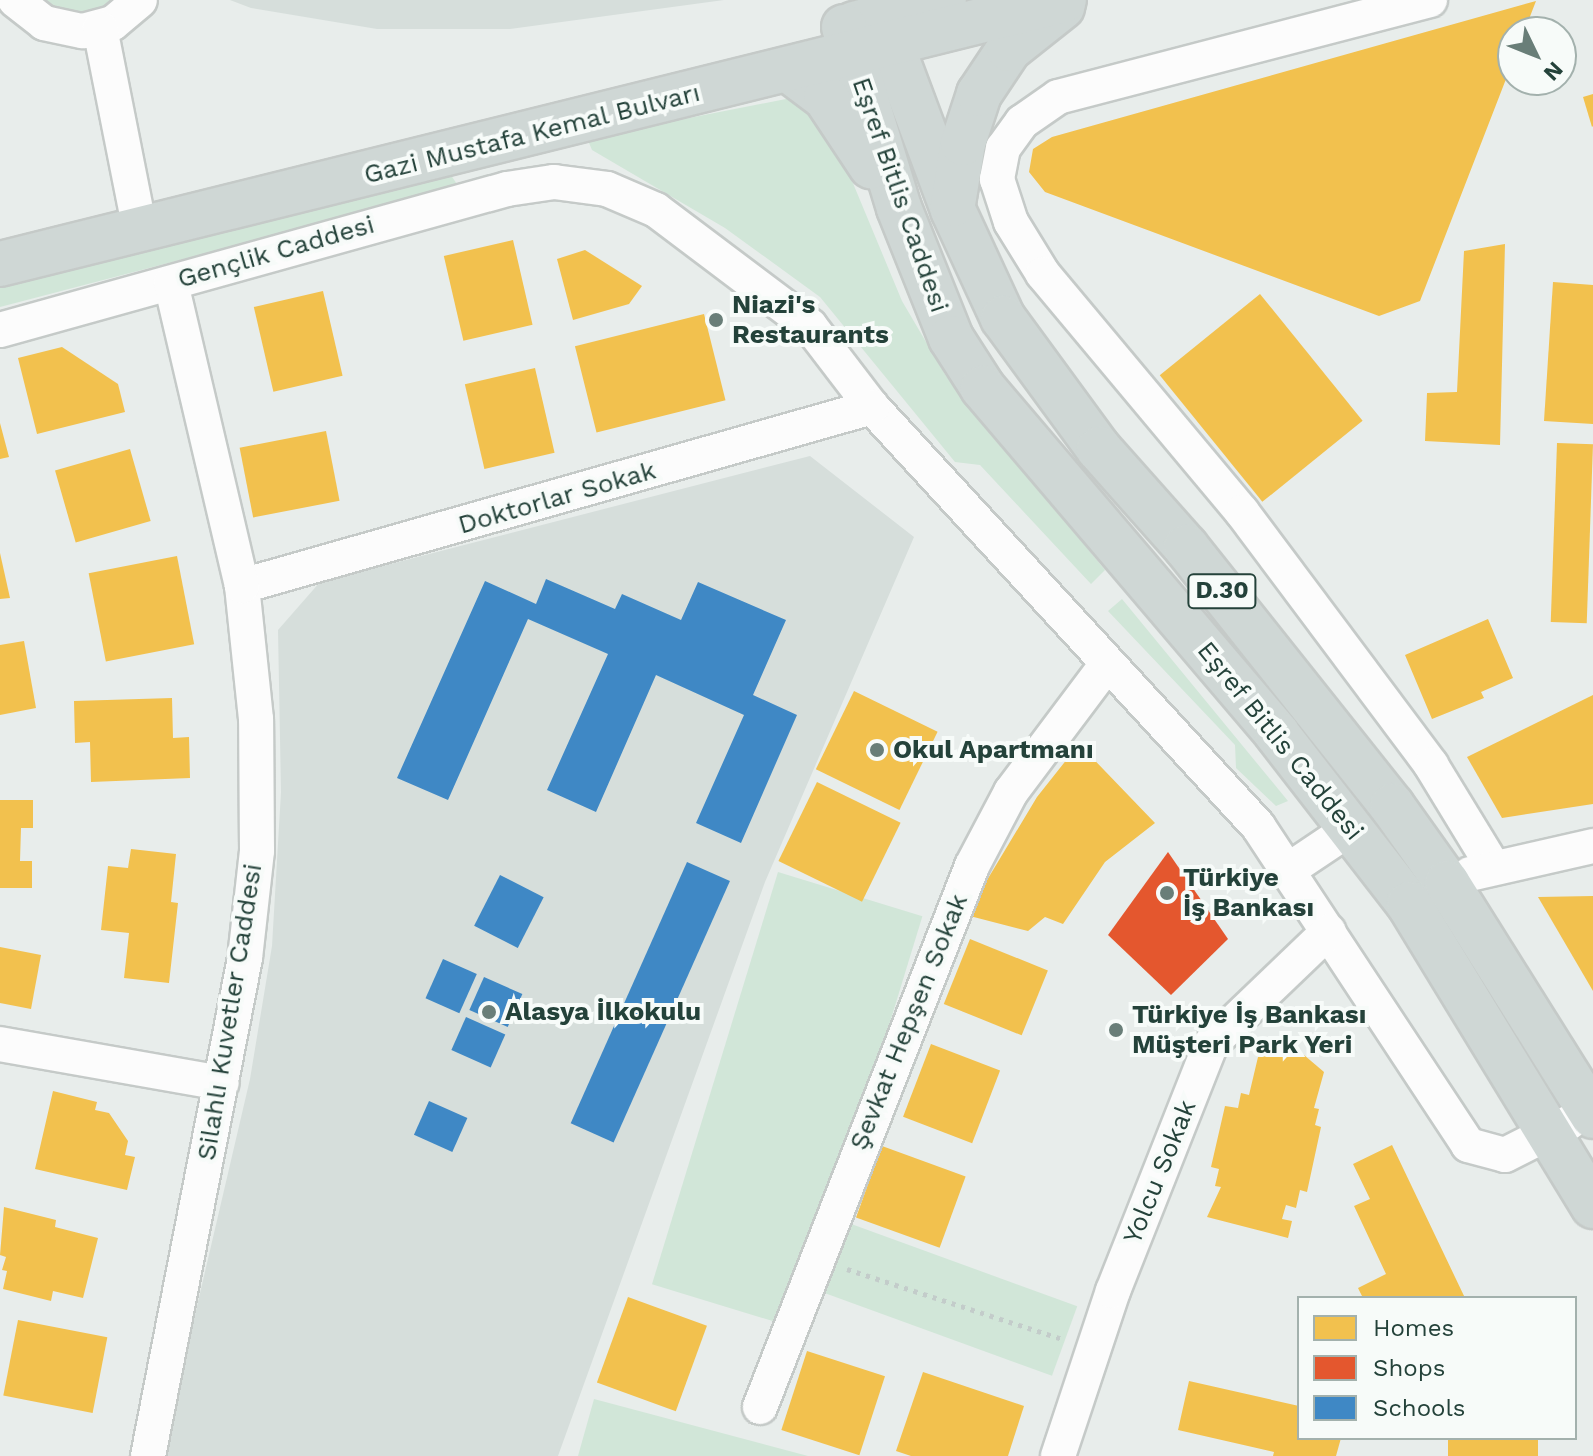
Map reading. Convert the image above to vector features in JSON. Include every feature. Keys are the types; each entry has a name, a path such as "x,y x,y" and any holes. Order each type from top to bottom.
{"main road":[{"name":"Gazi Mustafa Kemal Bulvarı","path":"0,245 138,219 790,71 944,0"},
{"name":"Gazi Mustafa Kemal Bulvarı","path":"0,264 138,219 652,83 867,36 1064,0"},
{"path":"953,210 963,143 979,94 1009,49 1075,0"},
{"name":"Eşref Bitlis Caddesi","path":"867,36 899,208 951,338 983,388 1351,828 1409,904 1593,1206"},
{"name":"Eşref Bitlis Caddesi","path":"867,36 1003,318 1027,355 1314,705 1447,883 1592,1114"},
{"path":"790,71 826,98 899,208"}],"street":[{"path":"15,0 44,23 69,30 100,28 140,0"},
{"path":"1430,0 1058,97 1022,122 1003,148 997,179 1011,222 1043,274 1242,512 1431,765 1492,865"},
{"path":"100,28 138,219"},
{"name":"Gençlik Caddesi","path":"0,330 435,205 554,182 607,189 656,210 810,326 872,407 1204,764 1290,869 1468,1145 1505,1155 1592,1114"},
{"name":"Silahlı Kuvetler Caddesi","path":"148,1456 245,958 257,851 256,719 242,586 171,283"},
{"name":"Doktorlar Sokak","path":"242,586 872,407"},
{"name":"Şevkat Hepşen Sokak","path":"760,1407 972,866 1011,792 1108,663"},
{"path":"1290,869 1351,828"},
{"path":"1409,904 1447,883 1492,865 1593,846"},
{"name":"Yolcu Sokak","path":"1058,1456 1094,1350 1211,1044 1329,931"},
{"path":"0,1044 222,1083"}],"path":[{"path":"816,1259 1094,1350"}],"shaded area":[{"path":"230,0 724,0 510,29 377,29 251,8"},
{"name":"Alasya İlkokulu","path":"810,456 914,537 765,882 558,1456 162,1456 250,1079 272,946 281,792 278,630 320,582"}],"green space":[{"path":"33,0 121,0 97,15 72,18"},
{"path":"801,96 845,164 902,301 946,376 1105,570 1091,584 980,465 955,462 820,297 725,228 592,150 587,138"},
{"path":"446,168 459,187 0,307 0,279"},
{"path":"1122,599 1288,801 1276,806 1236,768 1235,745 1108,611"},
{"path":"778,872 922,916 796,1328 652,1284"},
{"path":"832,1217 1077,1306 1052,1376 807,1287"},
{"path":"594,1399 808,1456 578,1456"}],"building: Homes":[{"path":"1536,1 1530,16 1497,16 1497,96 1499,96 1420,301 1379,316 1045,192 1029,172 1033,149 1052,137"},
{"path":"1593,94 1593,126 1592,127 1583,97"},
{"path":"513,240 533,325 463,341 444,256"},
{"path":"1505,244 1500,445 1425,441 1427,393 1457,392 1464,251"},
{"path":"585,250 642,286 629,304 573,320 557,259"},
{"path":"1553,282 1593,285 1593,424 1544,421"},
{"path":"323,291 343,376 273,392 254,307"},
{"path":"1260,294 1363,421 1262,502 1160,375"},
{"path":"704,314 726,400 596,433 575,346"},
{"path":"62,347 118,384 125,412 37,434 18,358"},
{"path":"535,368 555,453 484,469 465,384"},
{"path":"0,423 9,457 0,459"},
{"path":"326,431 340,501 253,517 240,448"},
{"path":"1557,443 1593,444 1587,623 1551,622"},
{"path":"130,449 151,521 76,543 55,470"},
{"path":"0,553 10,598 0,599"},
{"path":"177,556 194,644 106,662 89,573"},
{"path":"1488,619 1513,678 1481,692 1484,698 1432,719 1405,655"},
{"path":"24,641 36,708 0,715 0,645"},
{"name":"Okul Apartmanı","path":"854,691 938,732 899,810 816,769"},
{"path":"1593,695 1593,804 1502,818 1467,757"},
{"path":"172,698 173,738 189,737 190,778 91,782 90,742 75,743 74,701"},
{"path":"1079,744 1155,823 1105,862 1063,924 1045,917 1028,931 966,915 1037,797"},
{"path":"817,782 901,823 862,902 778,861"},
{"path":"0,800 33,800 33,828 21,828 20,861 32,861 32,888 0,888"},
{"path":"131,849 176,854 171,902 178,903 169,983 124,978 129,933 101,930 108,866 128,868"},
{"path":"1593,896 1593,991 1538,897"},
{"path":"970,939 1048,970 1022,1035 944,1004"},
{"path":"0,947 41,955 31,1009 0,1003"},
{"path":"931,1044 1000,1071 972,1143 903,1117"},
{"path":"1281,1051 1304,1055 1324,1072 1314,1108 1319,1109 1315,1125 1321,1127 1307,1192 1300,1190 1296,1208 1286,1205 1282,1219 1292,1221 1288,1238 1207,1217 1221,1187 1215,1186 1219,1169 1211,1167 1225,1106 1238,1108 1241,1093 1249,1095 1258,1057"},
{"path":"53,1091 97,1102 95,1110 109,1113 128,1141 125,1155 135,1157 127,1190 35,1169"},
{"path":"1392,1145 1464,1296 1362,1296 1358,1288 1386,1274 1354,1206 1370,1199 1353,1164"},
{"path":"882,1146 966,1176 940,1248 856,1217"},
{"path":"4,1207 56,1220 55,1227 98,1238 83,1298 53,1291 51,1301 3,1289 7,1271 2,1270 6,1257 0,1255"},
{"path":"628,1297 707,1326 676,1411 597,1383"},
{"path":"18,1320 107,1337 93,1413 3,1396"},
{"path":"807,1351 885,1376 859,1455 781,1430"},
{"path":"923,1372 1024,1406 1008,1456 911,1456 896,1451"},
{"path":"1189,1381 1297,1406 1297,1440 1340,1440 1336,1456 1273,1456 1274,1452 1178,1430"},
{"path":"1448,1440 1538,1440 1538,1456 1448,1456"}],"building: Shops":[{"name":"Türkiye İş Bankası","path":"1168,852 1228,939 1171,995 1108,935"}],"building: Schools":[{"path":"546,579 615,609 622,594 681,620 698,582 786,620 753,695 797,715 741,843 696,823 744,715 656,675 596,812 547,790 608,654 528,619 448,800 397,778 485,581 536,604"},
{"path":"687,862 730,881 614,1142 571,1123"},
{"path":"500,875 544,897 518,948 474,926"},
{"path":"443,959 477,974 459,1013 426,998"},
{"path":"484,977 522,994 508,1027 469,1010"},
{"path":"466,1017 505,1034 491,1067 451,1050"},
{"path":"429,1101 467,1118 452,1152 414,1135"}],"place":[{"name":"Niazi's Restaurants","path":"716,320"},
{"name":"Okul Apartmanı","path":"877,750"},
{"name":"Türkiye İş Bankası","path":"1167,893"},
{"name":"Alasya İlkokulu","path":"489,1012"},
{"name":"Türkiye İş Bankası Müşteri Park Yeri","path":"1116,1030"}]}
